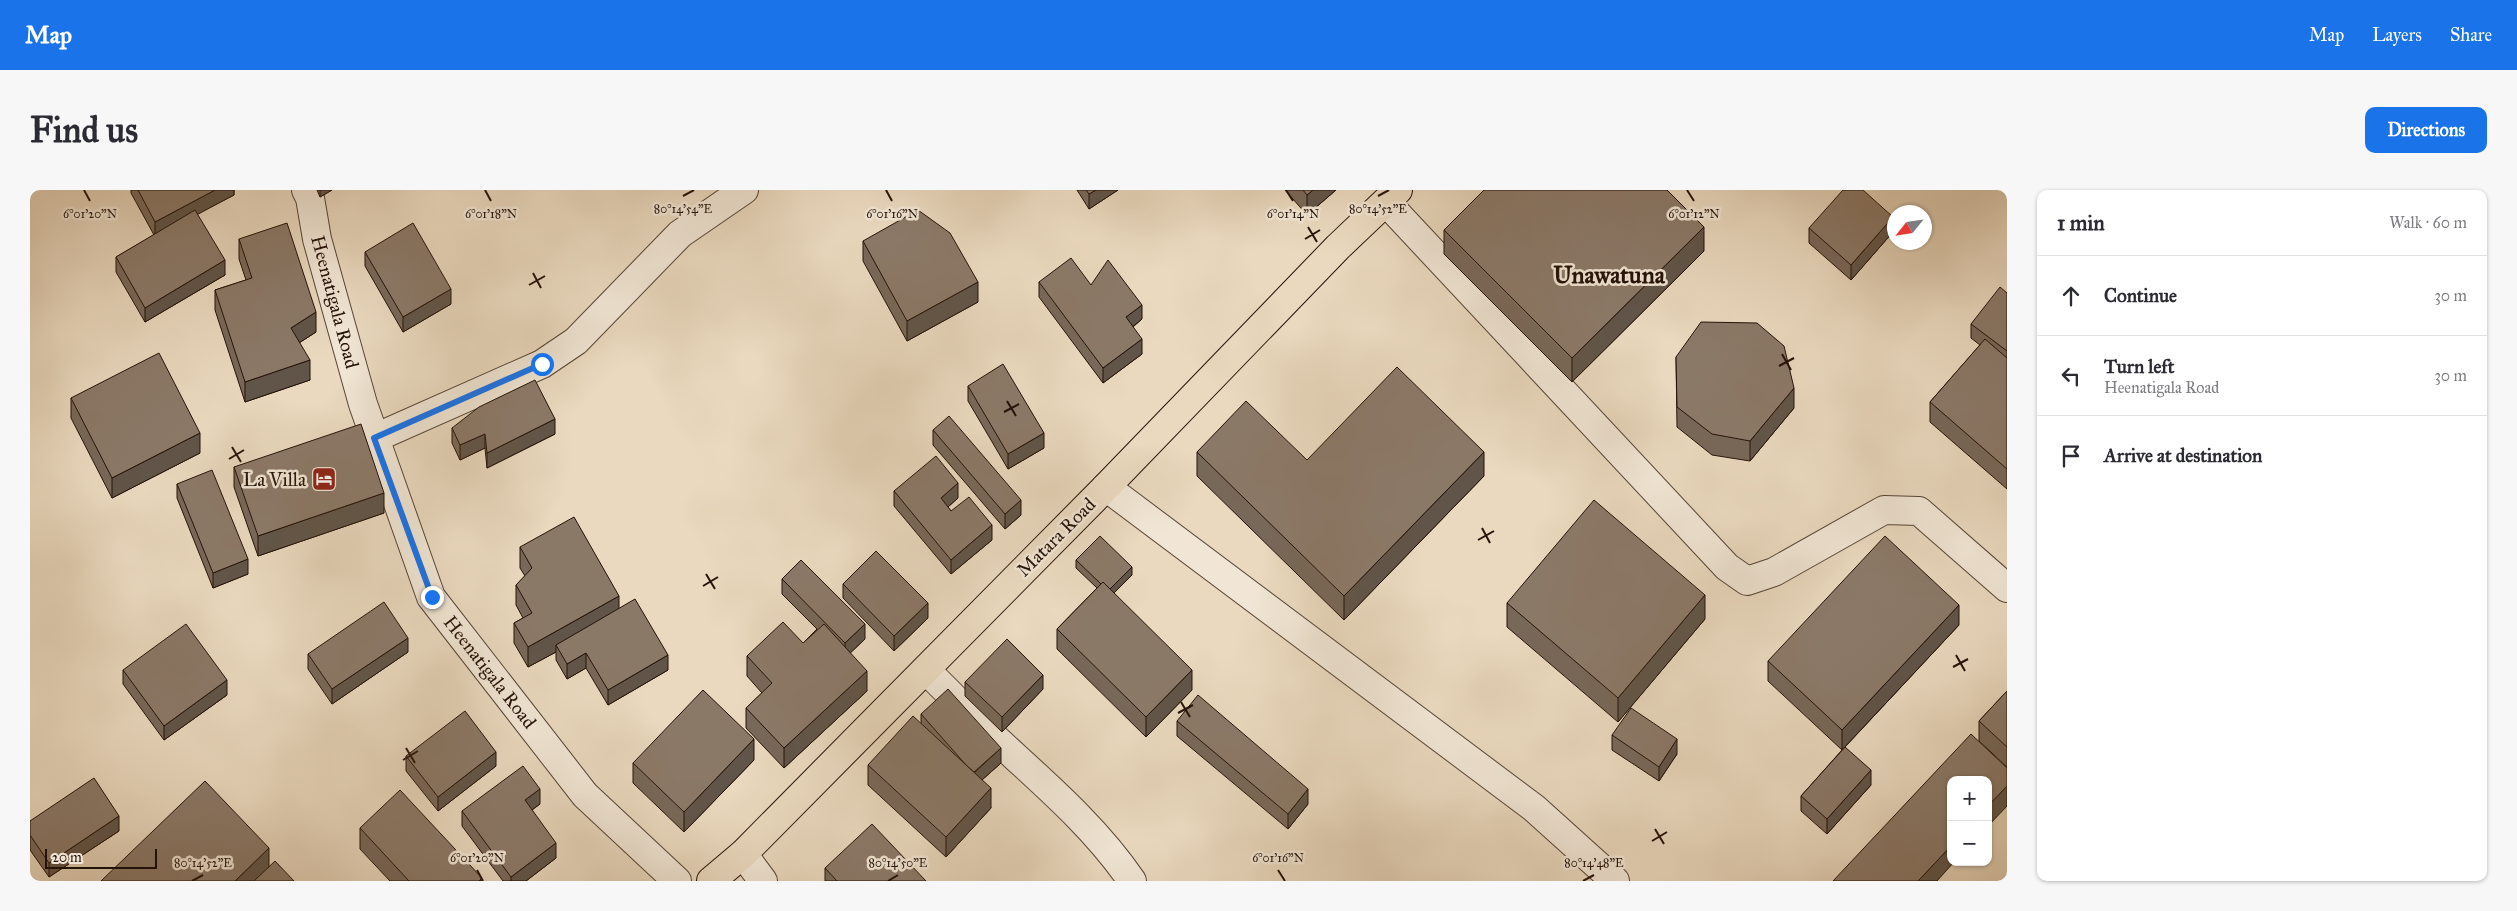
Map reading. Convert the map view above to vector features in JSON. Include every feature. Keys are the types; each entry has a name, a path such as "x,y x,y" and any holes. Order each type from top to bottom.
{"highway":[{"name":"Matara Road","path":"712,881 743,854 926,670 1332,254 1392,196"}],"street":[{"name":"Heenatigala Road","path":"306,190 310,198 317,239 363,404 432,597 585,795 677,881"},
{"path":"374,438 542,364 576,341 680,234 744,190"},
{"path":"1392,196 1727,567 1747,581 1774,572 1884,510 1910,510 1919,511 2007,588"},
{"path":"1106,487 1534,808 1615,881"},
{"path":"926,670 984,727 1047,784 1120,863 1132,881"},
{"path":"743,854 763,881"}],"building":[{"path":"138,190 215,190 155,222"},
{"path":"1086,190 1096,190 1089,194"},
{"path":"1303,190 1313,190 1307,195"},
{"path":"1484,190 1667,190 1704,227 1572,358 1444,230"},
{"path":"1843,190 1863,190 1887,212 1887,224 1851,265 1809,228"},
{"path":"195,210 225,260 145,308 116,257"},
{"path":"918,210 950,233 978,282 907,321 863,241"},
{"path":"287,223 316,312 291,328 310,360 245,382 215,290 252,278 239,239"},
{"path":"413,223 451,289 403,317 365,252"},
{"path":"1071,258 1091,285 1108,260 1142,305 1126,317 1142,339 1103,368 1039,282"},
{"path":"2000,287 2007,293 2007,351 1971,324"},
{"path":"1701,322 1757,323 1784,346 1794,388 1750,441 1712,434 1677,407 1676,357"},
{"path":"1985,339 2007,358 2007,469 1930,402"},
{"path":"159,353 200,433 112,478 71,398"},
{"path":"1003,364 1044,433 1008,454 968,386"},
{"path":"1397,367 1484,452 1344,596 1197,452 1246,401 1307,460"},
{"path":"535,380 555,419 487,453 485,434 460,445 452,428 479,407"},
{"path":"949,416 1021,500 1005,514 933,430"},
{"path":"361,424 384,493 258,536 234,467"},
{"path":"936,456 958,483 941,498 951,511 969,497 992,525 951,560 894,491"},
{"path":"212,470 248,559 213,573 177,484"},
{"path":"1594,500 1705,595 1618,698 1507,603"},
{"path":"574,517 619,596 528,647 514,623 532,613 516,585 532,568 520,547"},
{"path":"1100,536 1132,567 1110,589 1103,582 1101,584 1076,560"},
{"path":"1885,536 1959,605 1842,730 1768,661"},
{"path":"876,551 928,603 894,636 843,584"},
{"path":"801,560 865,624 845,643 782,579"},
{"path":"1103,582 1192,670 1146,717 1057,629"},
{"path":"635,599 668,655 608,690 586,653 567,664 556,645"},
{"path":"384,602 408,638 332,689 308,654"},
{"path":"783,622 803,643 824,624 867,671 784,748 746,708 772,683 747,656"},
{"path":"186,624 227,680 164,726 123,670"},
{"path":"1007,639 1043,675 1002,717 965,682"},
{"path":"948,689 1001,748 974,772 921,714"},
{"path":"703,690 754,739 684,812 633,763"},
{"path":"2007,691 2007,747 1979,721"},
{"path":"1198,695 1308,789 1288,814 1177,721"},
{"path":"1631,708 1677,739 1659,767 1612,735"},
{"path":"465,711 496,752 438,797 406,756"},
{"path":"913,716 991,788 946,837 868,765"},
{"path":"1971,734 2007,768 2007,786 1992,802 1992,776 1947,776 1947,850 1918,881 1833,881"},
{"path":"1845,747 1871,770 1827,819 1801,796"},
{"path":"523,766 540,789 525,800 556,843 511,877 462,811"},
{"path":"94,778 119,816 49,863 30,835 30,821"},
{"path":"205,781 269,848 235,881 101,881"},
{"path":"400,790 482,878 479,881 409,881 360,828"},
{"path":"872,824 926,881 837,881 825,868"},
{"path":"275,861 294,881 254,881"}],"place":[{"name":"La Villa","path":"324,479"}],"district":[{"name":"Unawatuna","path":"1609,275"}],"route":[{"path":"432,597 374,438 542,364"}]}
